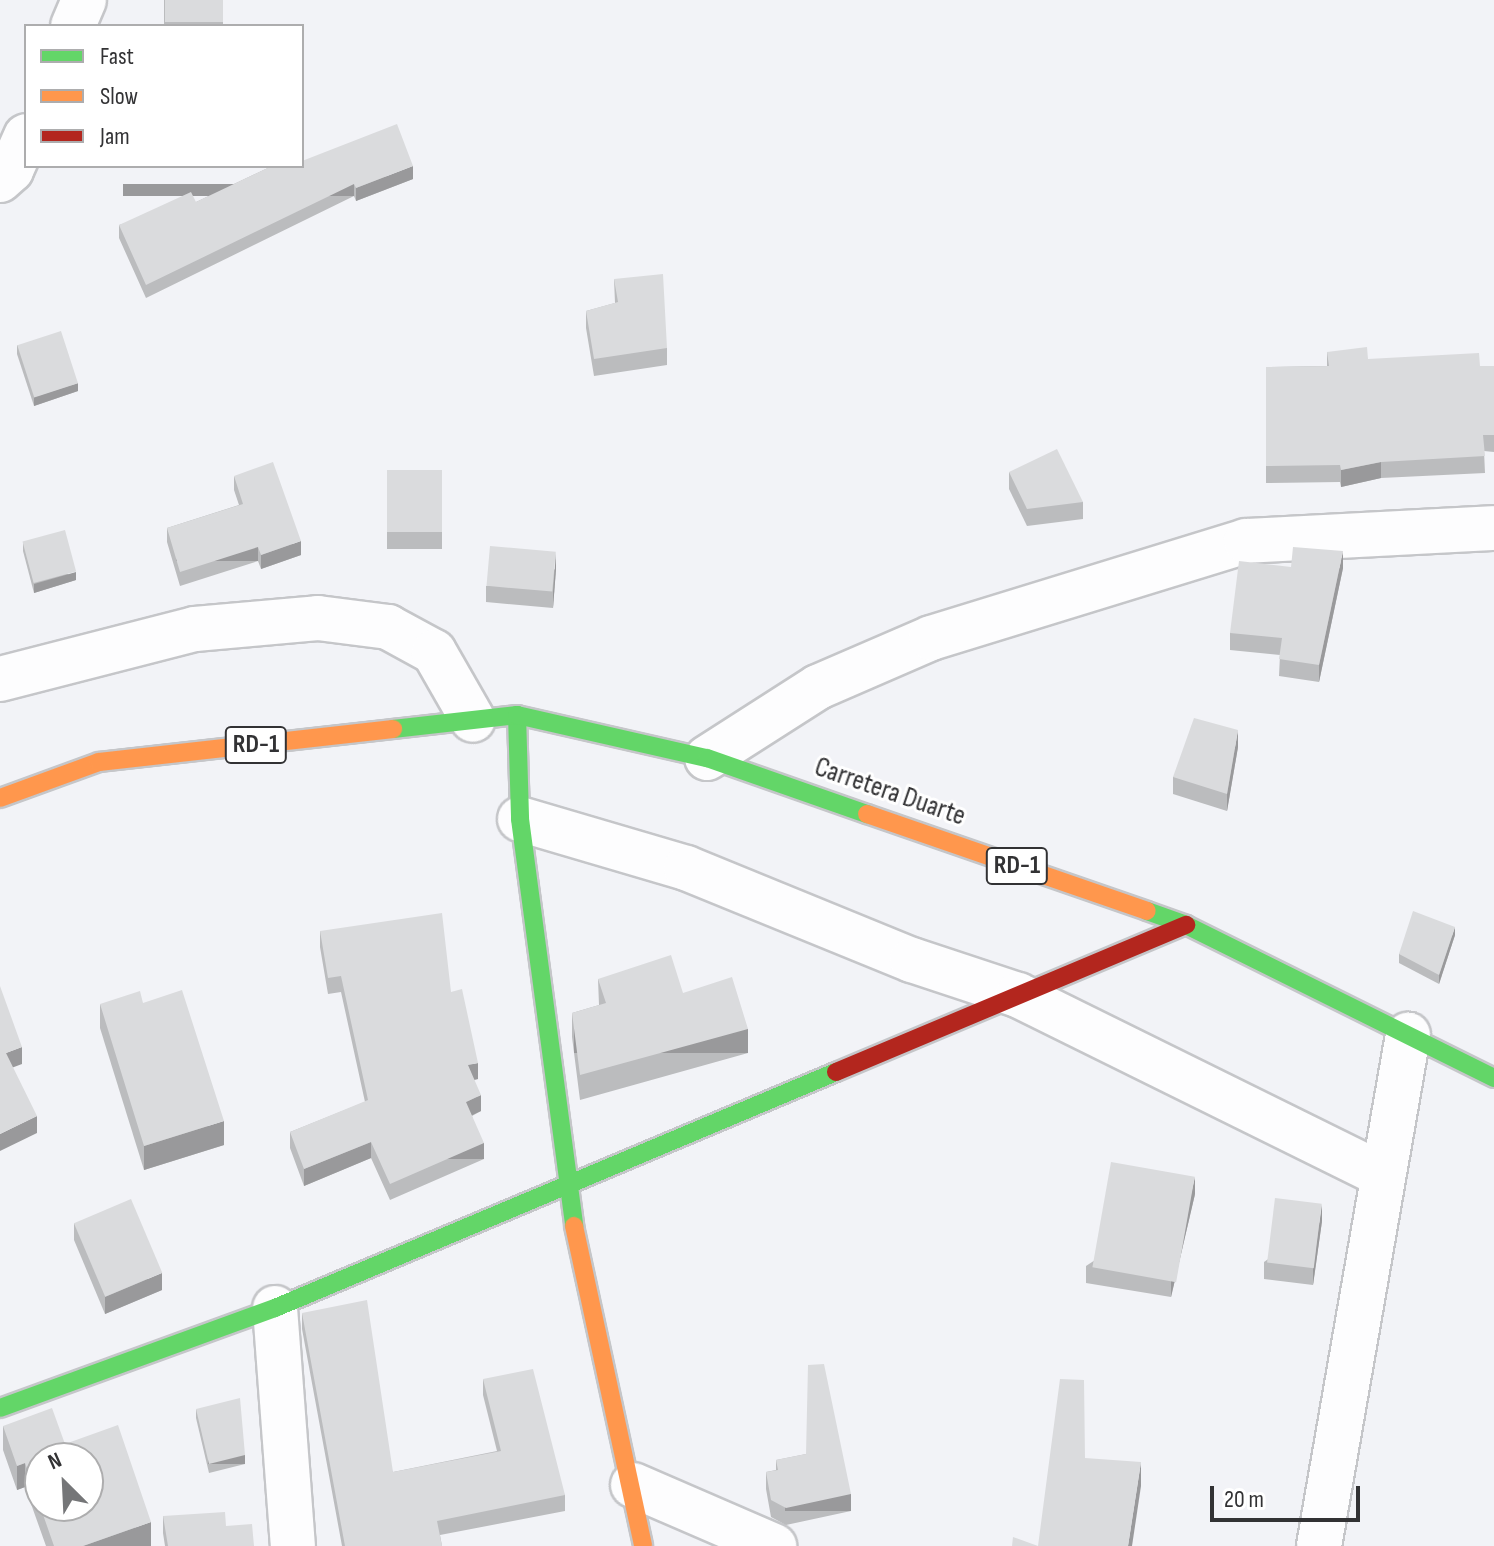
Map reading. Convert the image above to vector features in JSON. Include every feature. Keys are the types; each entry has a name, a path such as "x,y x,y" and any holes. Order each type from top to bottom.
{"street":[{"path":"74,24 84,0"},
{"path":"0,180 11,170 24,141"},
{"path":"707,758 818,687 931,638 1246,541 1494,528"},
{"path":"0,679 195,629 318,618 388,627 434,652 473,720"},
{"path":"517,715 520,819 565,1185 633,1485 643,1546"},
{"name":"Carretera Duarte","path":"517,715 707,758 1186,925 1494,1078"},
{"name":"RD-1","path":"0,798 99,762 517,715"},
{"path":"520,819 686,868 912,960 1018,995 1383,1175"},
{"path":"0,1408 275,1308 1186,925"},
{"path":"1319,1546 1408,1035"},
{"path":"275,1308 293,1546"},
{"path":"633,1485 774,1546"}],"building":[{"path":"165,0 223,0 223,22 165,22"},
{"path":"397,124 413,166 356,188 354,184 146,285 119,225 191,192 196,202 268,168 304,168 304,160"},
{"path":"663,274 667,348 594,359 586,311 618,302 614,279"},
{"path":"61,331 78,383 34,398 17,345"},
{"path":"1367,347 1368,359 1479,353 1480,366 1494,366 1494,435 1483,435 1485,456 1381,462 1341,470 1340,465 1266,466 1266,367 1329,366 1327,352"},
{"path":"1057,449 1083,502 1027,509 1009,472"},
{"path":"273,462 301,541 261,555 258,547 180,572 167,528 243,504 234,476"},
{"path":"387,470 442,470 442,532 387,532"},
{"path":"65,530 76,572 34,583 22,541"},
{"path":"490,546 556,552 552,592 487,586"},
{"path":"1293,547 1343,551 1319,665 1279,659 1282,638 1230,633 1239,561 1291,567"},
{"path":"1194,718 1238,730 1227,794 1173,777"},
{"path":"1413,911 1455,927 1439,975 1399,954"},
{"path":"442,913 451,992 462,989 478,1063 468,1065 481,1095 466,1102 484,1143 390,1184 371,1142 304,1169 290,1132 368,1100 341,976 328,978 320,931"},
{"path":"671,955 683,993 732,977 748,1029 580,1075 572,1013 606,1003 598,979"},
{"path":"0,986 22,1047 6,1053 37,1116 0,1134"},
{"path":"182,990 224,1121 144,1146 100,1004 140,991 143,1003"},
{"path":"1111,1162 1195,1177 1176,1282 1092,1267"},
{"path":"1275,1198 1322,1204 1314,1268 1267,1263"},
{"path":"131,1199 162,1273 105,1297 74,1223"},
{"path":"367,1300 393,1472 501,1451 483,1379 533,1369 565,1495 437,1521 442,1546 345,1546 302,1313"},
{"path":"824,1364 851,1494 786,1508 771,1500 766,1472 778,1470 776,1460 806,1454 808,1365"},
{"path":"1060,1379 1084,1380 1085,1458 1141,1462 1128,1546 1038,1546"},
{"path":"240,1398 245,1455 209,1464 196,1409"},
{"path":"52,1408 64,1442 24,1442 24,1463 17,1466 3,1426"},
{"path":"118,1425 151,1522 83,1546 54,1546 46,1522 104,1522 104,1442 71,1442"},
{"path":"225,1512 226,1526 252,1524 254,1546 168,1546 163,1516"},
{"path":"1013,1537 1038,1546 1012,1546"}],"traffic: fast":[{"path":"517,715 520,819 574,1226"},
{"path":"393,729 517,715 707,758 867,814"},
{"path":"1147,911 1186,925 1494,1078"},
{"path":"0,1408 275,1308 836,1072"}],"traffic: slow":[{"path":"0,798 99,762 393,729"},
{"path":"867,814 1147,911"},
{"path":"574,1226 643,1546"}],"traffic: jam":[{"path":"836,1072 1186,925"}]}
